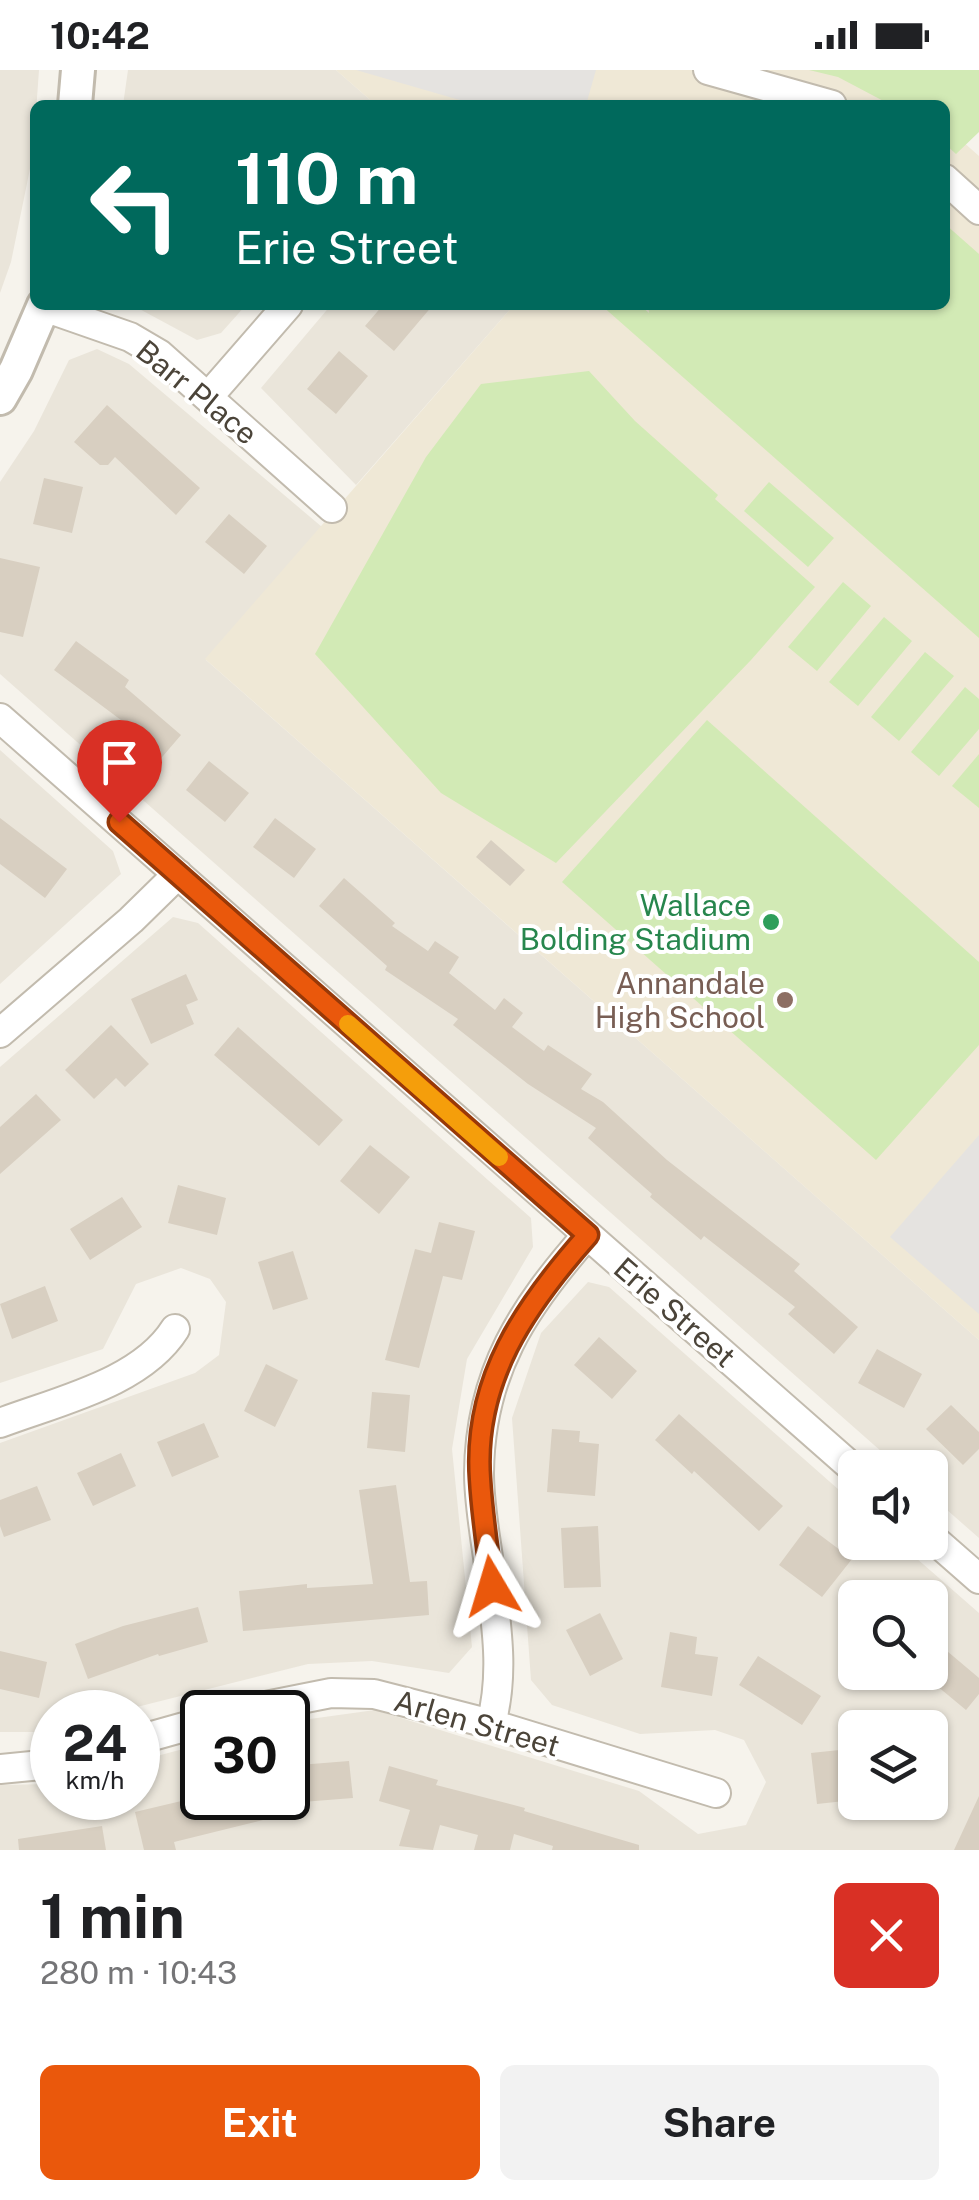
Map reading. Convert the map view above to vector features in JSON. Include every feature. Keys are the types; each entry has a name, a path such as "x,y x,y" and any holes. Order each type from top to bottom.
{"street":[{"path":"75,100 78,70"},
{"path":"708,70 814,100"},
{"path":"950,184 979,210"},
{"path":"0,398 42,310"},
{"name":"Barr Place","path":"55,310 130,337 159,354 332,508"},
{"path":"208,397 284,310"},
{"name":"Erie Street","path":"0,718 838,1455"},
{"path":"0,1033 178,874"},
{"path":"491,1724 500,1692 501,1659 479,1476 490,1390 503,1352 524,1314 588,1235"},
{"path":"0,1422 126,1375 151,1358 175,1328"},
{"path":"948,1552 979,1579"},
{"name":"Arlen Street","path":"310,1696 374,1694 491,1724 716,1794"},
{"path":"0,1769 30,1766"}],"shaded area":[{"path":"0,70 39,70 37,100 30,100 30,169 11,262 0,293"},
{"path":"128,70 336,70 370,100 124,100"},
{"path":"336,70 881,70 915,100 370,100"},
{"path":"356,70 596,70 587,100 460,100"},
{"name":"Annandale High School","path":"950,130 979,156 979,1340 205,659 510,310 950,310"},
{"path":"141,310 242,310 221,333 197,340"},
{"path":"327,310 510,310 356,485 261,388"},
{"path":"97,349 129,364 322,527 206,660 979,1340 979,1538 948,1511 948,1450 880,1450 0,674 0,482 34,431 69,360"},
{"path":"0,750 113,851 121,874 0,984"},
{"path":"173,917 198,923 531,1218 533,1247 467,1359 452,1449 472,1647 449,1673 372,1661 308,1664 205,1690 180,1690 180,1696 160,1701 160,1690 30,1690 30,1732 0,1732 0,1443 195,1373 219,1355 226,1302 210,1279 181,1268 136,1284 103,1349 0,1383 0,1067"},
{"path":"979,1135 979,1314 890,1237"},
{"path":"588,1282 609,1287 838,1489 838,1560 918,1560 941,1580 838,1580 838,1690 948,1690 948,1586 979,1613 979,1850 0,1850 0,1785 30,1784 30,1820 160,1820 160,1755 180,1750 180,1820 310,1820 310,1719 375,1710 639,1791 698,1834 746,1825 766,1782 744,1740 715,1730 640,1734 552,1705 531,1680 512,1418 541,1333"}],"green space":[{"path":"809,70 979,70 979,132 956,154 950,149 950,100 882,100 838,77"},
{"path":"950,228 979,254 979,638 607,310 649,313 649,310 950,310"},
{"path":"589,371 635,421 718,495 715,499 815,587 751,660 556,863 441,793 315,654 426,457 481,384"},
{"path":"769,482 834,538 808,567 744,511"},
{"path":"843,582 871,606 817,671 788,647"},
{"path":"884,617 912,641 858,706 829,682"},
{"path":"925,652 954,676 899,741 871,717"},
{"path":"965,687 979,699 979,729 939,776 911,752"},
{"name":"Wallace Bolding Stadium","path":"707,720 979,962 979,1045 876,1160 562,882"},
{"path":"979,754 979,808 952,786"}],"building":[{"path":"379,310 429,310 394,351 365,326"},
{"path":"339,351 368,376 336,414 307,389"},
{"path":"107,405 200,488 176,515 115,457 108,465 100,465 74,442"},
{"path":"44,478 83,487 72,533 33,524"},
{"path":"229,514 267,546 244,574 205,542"},
{"path":"0,558 40,567 23,637 0,632"},
{"path":"76,641 129,680 125,687 181,735 157,763 119,730 125,723 54,670"},
{"path":"209,761 249,793 225,822 186,790"},
{"path":"0,818 67,869 45,898 0,864"},
{"path":"275,818 316,849 294,878 253,847"},
{"path":"491,840 525,870 510,886 476,857"},
{"path":"344,878 395,923 392,926 428,951 435,941 459,957 449,973 495,1010 504,998 523,1013 512,1027 544,1051 548,1045 592,1074 581,1089 603,1102 667,1160 800,1264 794,1271 858,1327 834,1354 788,1314 795,1307 704,1236 701,1240 650,1197 652,1194 588,1138 596,1128 528,1084 453,1025 458,1019 385,970 387,966 319,906"},
{"path":"186,974 198,1000 186,1005 194,1024 151,1044 131,999"},
{"path":"111,1025 149,1064 125,1087 116,1078 94,1099 65,1070"},
{"path":"238,1027 343,1120 319,1146 214,1055"},
{"path":"36,1094 61,1120 0,1174 0,1127"},
{"path":"370,1145 410,1177 379,1214 340,1181"},
{"path":"178,1185 226,1198 217,1235 168,1223"},
{"path":"122,1197 142,1227 90,1260 70,1229"},
{"path":"439,1222 475,1231 462,1280 443,1276 419,1368 385,1360 415,1249 431,1253"},
{"path":"293,1251 308,1299 273,1310 258,1262"},
{"path":"45,1286 58,1321 12,1339 0,1304"},
{"path":"599,1337 637,1371 612,1399 574,1365"},
{"path":"877,1349 922,1374 904,1408 858,1383"},
{"path":"266,1364 298,1380 275,1427 244,1411"},
{"path":"372,1392 410,1395 405,1452 367,1448"},
{"path":"951,1405 979,1432 979,1449 963,1465 926,1429"},
{"path":"679,1414 783,1506 759,1531 655,1440"},
{"path":"204,1423 219,1457 172,1477 157,1442"},
{"path":"552,1429 580,1431 579,1442 599,1444 595,1496 547,1492"},
{"path":"121,1453 136,1486 93,1506 77,1473"},
{"path":"396,1485 410,1582 427,1581 429,1615 243,1631 239,1591 307,1584 307,1588 373,1584 359,1490"},
{"path":"37,1486 51,1520 4,1537 0,1500"},
{"path":"598,1526 601,1587 564,1588 561,1528"},
{"path":"808,1526 838,1548 838,1560 851,1560 822,1597 779,1565"},
{"path":"198,1607 208,1642 158,1654 88,1679 75,1644 123,1626"},
{"path":"600,1613 623,1659 590,1676 566,1630"},
{"path":"670,1632 697,1637 695,1654 718,1657 712,1696 661,1687"},
{"path":"0,1651 47,1662 41,1690 30,1690 30,1696 0,1689"},
{"path":"948,1652 979,1678 979,1694 966,1710 942,1690 948,1690"},
{"path":"758,1656 821,1696 802,1725 739,1685"},
{"path":"838,1750 838,1802 817,1804 811,1753"},
{"path":"349,1761 353,1798 310,1801 310,1764"},
{"path":"389,1766 438,1780 436,1785 525,1808 524,1811 639,1845 639,1850 552,1850 553,1846 514,1834 510,1850 474,1850 478,1835 440,1825 433,1850 399,1846 410,1810 379,1801"},
{"path":"979,1796 979,1850 954,1850"},
{"path":"180,1801 180,1820 263,1820 174,1842 176,1850 144,1850 137,1820 160,1820 160,1806"},
{"path":"102,1826 106,1850 19,1850 18,1839"}],"slow traffic":[{"path":"348,1024 499,1157"}],"place":[{"name":"Wallace Bolding Stadium","path":"771,922"},
{"name":"Annandale High School","path":"785,1000"}],"route":[{"path":"119,822 588,1235 550,1277 524,1314 503,1352 490,1390 479,1476 492,1586"}]}
